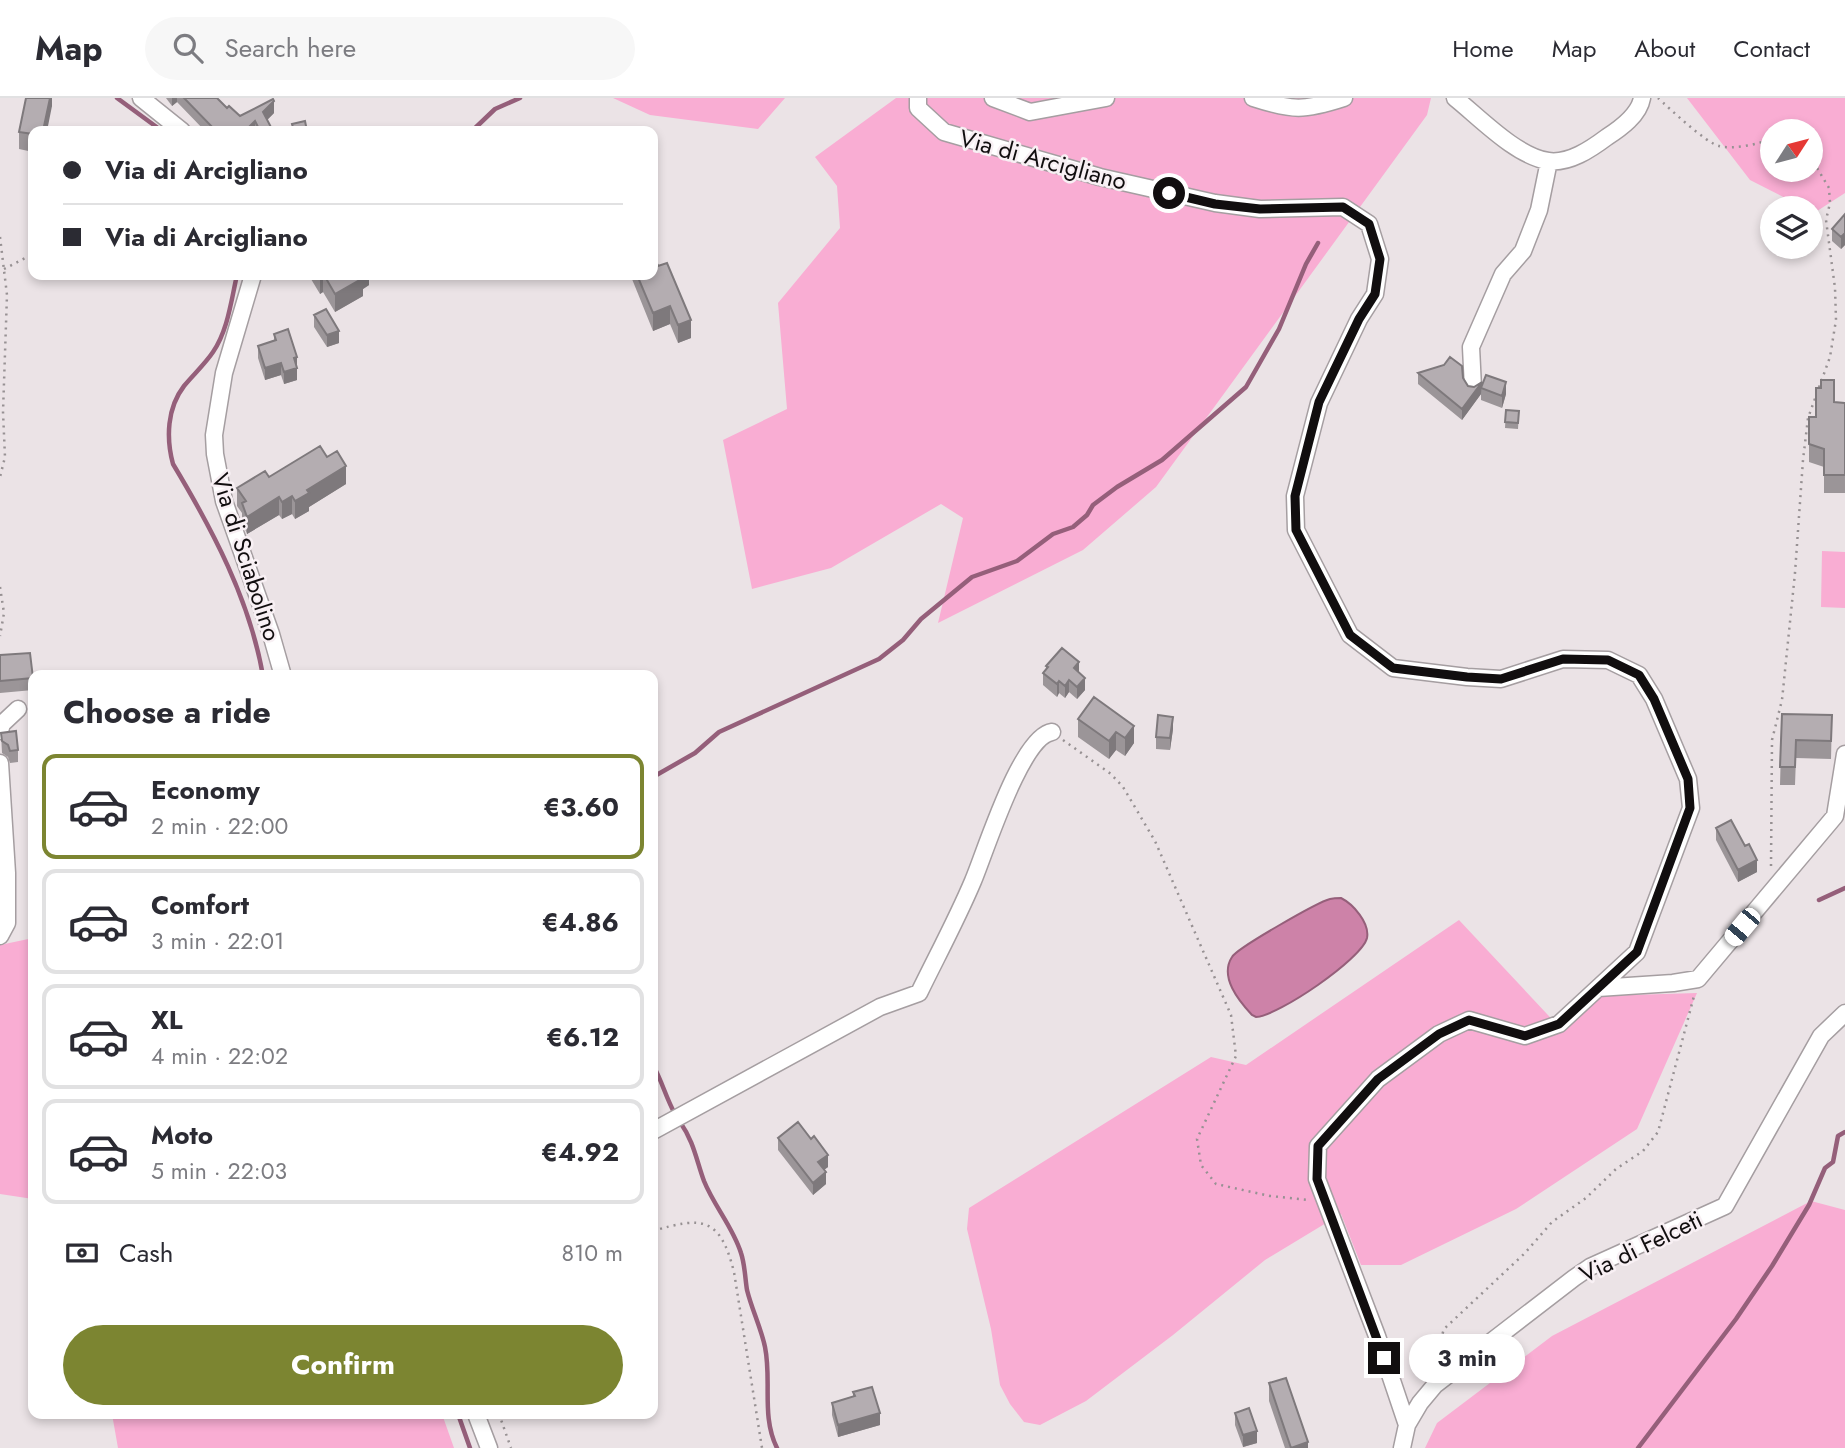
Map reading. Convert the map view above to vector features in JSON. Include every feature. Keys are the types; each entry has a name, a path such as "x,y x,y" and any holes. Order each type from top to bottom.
{"street":[{"path":"141,98 176,126"},
{"name":"Via di Arcigliano","path":"918,98 918,108 944,132 1100,177 1215,204 1260,209 1343,207 1369,224 1380,259 1375,294 1359,319 1319,402 1295,496 1296,530 1350,635 1393,668 1467,677 1501,679 1563,659 1608,660 1639,675 1654,699 1688,779 1690,808 1637,952 1559,1024 1525,1036 1469,1020 1439,1034 1378,1079 1318,1146 1317,1179 1408,1425"},
{"name":"Via di Arcigliano","path":"993,98 1030,112 1106,98"},
{"path":"1254,98 1287,108 1317,107 1344,98"},
{"path":"1455,98 1521,151 1549,161 1564,160 1587,151 1620,129 1636,112 1642,98"},
{"path":"1473,388 1471,347 1503,274 1523,251 1539,210 1549,161"},
{"name":"Via di Sciabolino","path":"252,280 224,373 214,435 215,454 224,501 281,670"},
{"path":"0,731 2,724 18,709"},
{"path":"658,1128 880,1007 919,993 974,881 1012,782 1042,736 1052,732"},
{"path":"1598,988 1698,979 1835,816 1845,754"},
{"path":"0,763 7,873 7,923 0,936"},
{"name":"Via di Felceti","path":"1402,1448 1408,1425 1427,1394 1450,1372 1582,1273 1725,1206 1821,1035 1845,1013"},
{"path":"478,1419 489,1448"}],"path":[{"path":"1658,98 1718,146 1760,143"},
{"path":"1771,893 1772,740 1784,688 1796,573 1803,460 1808,418 1830,357 1836,320 1835,288 1826,220 1830,203 1829,188 1824,180"},
{"path":"0,237 8,295 5,457 0,477"},
{"path":"4,268 28,256"},
{"path":"0,587 4,613 0,636"},
{"path":"1052,732 1111,774 1123,788 1154,841 1231,1015 1236,1056 1196,1139 1201,1165 1216,1184 1270,1196 1325,1202"},
{"path":"1428,1378 1444,1329 1525,1253 1552,1222 1586,1198 1616,1169 1643,1151 1658,1132 1698,979"},
{"path":"658,1230 683,1222 699,1221 717,1233 725,1245 734,1272 762,1448"},
{"path":"501,1419 511,1448"}],"shaded area":[{"path":"613,98 785,98 758,129 650,115"},
{"path":"896,98 1431,98 1427,115 1156,487 1083,550 938,623 963,518 941,504 831,568 752,589 723,440 787,409 778,303 840,228 837,186 815,157"},
{"path":"1687,98 1845,98 1845,193 1823,207 1823,196 1781,196 1750,180"},
{"path":"1822,551 1845,552 1845,608 1821,607"},
{"path":"1341,898 1355,909 1366,926 1367,938 1362,947 1335,972 1299,997 1267,1014 1256,1017 1252,1015 1237,996 1229,980 1232,957 1295,916 1330,899"},
{"path":"1459,920 1562,1030 1598,996 1697,993 1637,1129 1516,1209 1401,1265 1361,1265 1341,1214 1265,1260 1086,1401 1040,1425 1024,1422 1000,1385 991,1329 967,1229 969,1208 1211,1057 1246,1065"},
{"path":"28,939 28,1198 0,1194 0,945"},
{"path":"1811,1201 1845,1210 1845,1448 1425,1448 1437,1423 1552,1336"},
{"path":"113,1419 444,1419 454,1448 118,1448"}],"building":[{"path":"26,98 50,98 44,126 28,126 28,133 19,132"},
{"path":"184,98 217,98 240,116 273,99 274,101 263,112 270,126 258,126 255,121 250,126 211,126"},
{"path":"305,121 306,126 293,126"},
{"path":"1845,214 1845,233 1841,237 1832,229"},
{"path":"667,263 691,320 678,325 670,306 653,313 639,280 658,280 658,266"},
{"path":"327,280 360,280 335,294"},
{"path":"326,309 339,331 327,335 314,315"},
{"path":"288,329 297,357 294,358 297,368 284,372 281,363 265,368 258,346 276,340 274,334"},
{"path":"1450,357 1462,366 1463,378 1468,386 1474,387 1482,382 1462,409 1418,373 1444,365"},
{"path":"1486,375 1506,382 1502,396 1481,388"},
{"path":"1821,380 1834,380 1834,402 1845,403 1845,475 1824,475 1824,449 1809,444 1809,417 1816,417 1816,388 1821,388"},
{"path":"1506,410 1519,411 1518,423 1505,422"},
{"path":"320,446 327,457 337,451 346,466 307,490 309,493 295,501 292,496 282,502 279,497 247,517 242,503 246,501 237,488 265,471 269,477"},
{"path":"1062,648 1079,662 1074,668 1085,678 1077,687 1069,680 1065,686 1059,681 1057,684 1043,673"},
{"path":"30,653 32,670 28,670 28,678 0,681 0,655"},
{"path":"1094,697 1134,726 1125,738 1116,732 1109,741 1078,719"},
{"path":"1782,714 1832,715 1831,741 1796,740 1795,767 1780,767"},
{"path":"1158,715 1173,717 1170,738 1156,737"},
{"path":"16,731 18,750 10,751 8,745 2,741 1,733"},
{"path":"1731,820 1745,846 1749,844 1757,860 1738,870 1716,828"},
{"path":"798,1122 811,1139 814,1136 828,1155 818,1162 826,1172 813,1183 778,1138"},
{"path":"1286,1378 1308,1442 1291,1448 1269,1383"},
{"path":"872,1387 880,1413 838,1425 832,1403 855,1396 853,1392"},
{"path":"1249,1408 1257,1431 1243,1435 1235,1413"}],"waterway":[{"path":"117,98 155,126"},
{"path":"477,126 495,109 520,98"},
{"path":"658,774 695,753 719,732 879,659 903,640 921,619 972,577 1017,561 1053,534 1073,527 1087,515 1093,505 1162,460 1246,387 1279,329 1306,264 1318,243"},
{"path":"236,280 218,343 184,386 174,404 169,444 173,464 228,566 249,620 262,670"},
{"path":"1819,900 1845,888"},
{"path":"658,1076 675,1114"},
{"path":"680,1122 692,1144 708,1190 741,1253 747,1290 765,1347 769,1423 777,1448"},
{"path":"1638,1448 1736,1319 1772,1266 1809,1205 1825,1168 1833,1162 1838,1136 1845,1132"},
{"path":"460,1419 470,1448"}],"route":[{"path":"1169,193 1215,204 1260,209 1343,207 1369,224 1380,259 1375,294 1359,319 1319,402 1295,496 1296,530 1350,635 1393,668 1467,677 1501,679 1563,659 1608,660 1639,675 1654,699 1688,779 1690,808 1637,952 1559,1024 1525,1036 1469,1020 1439,1034 1378,1079 1318,1146 1317,1179 1384,1358"}]}
